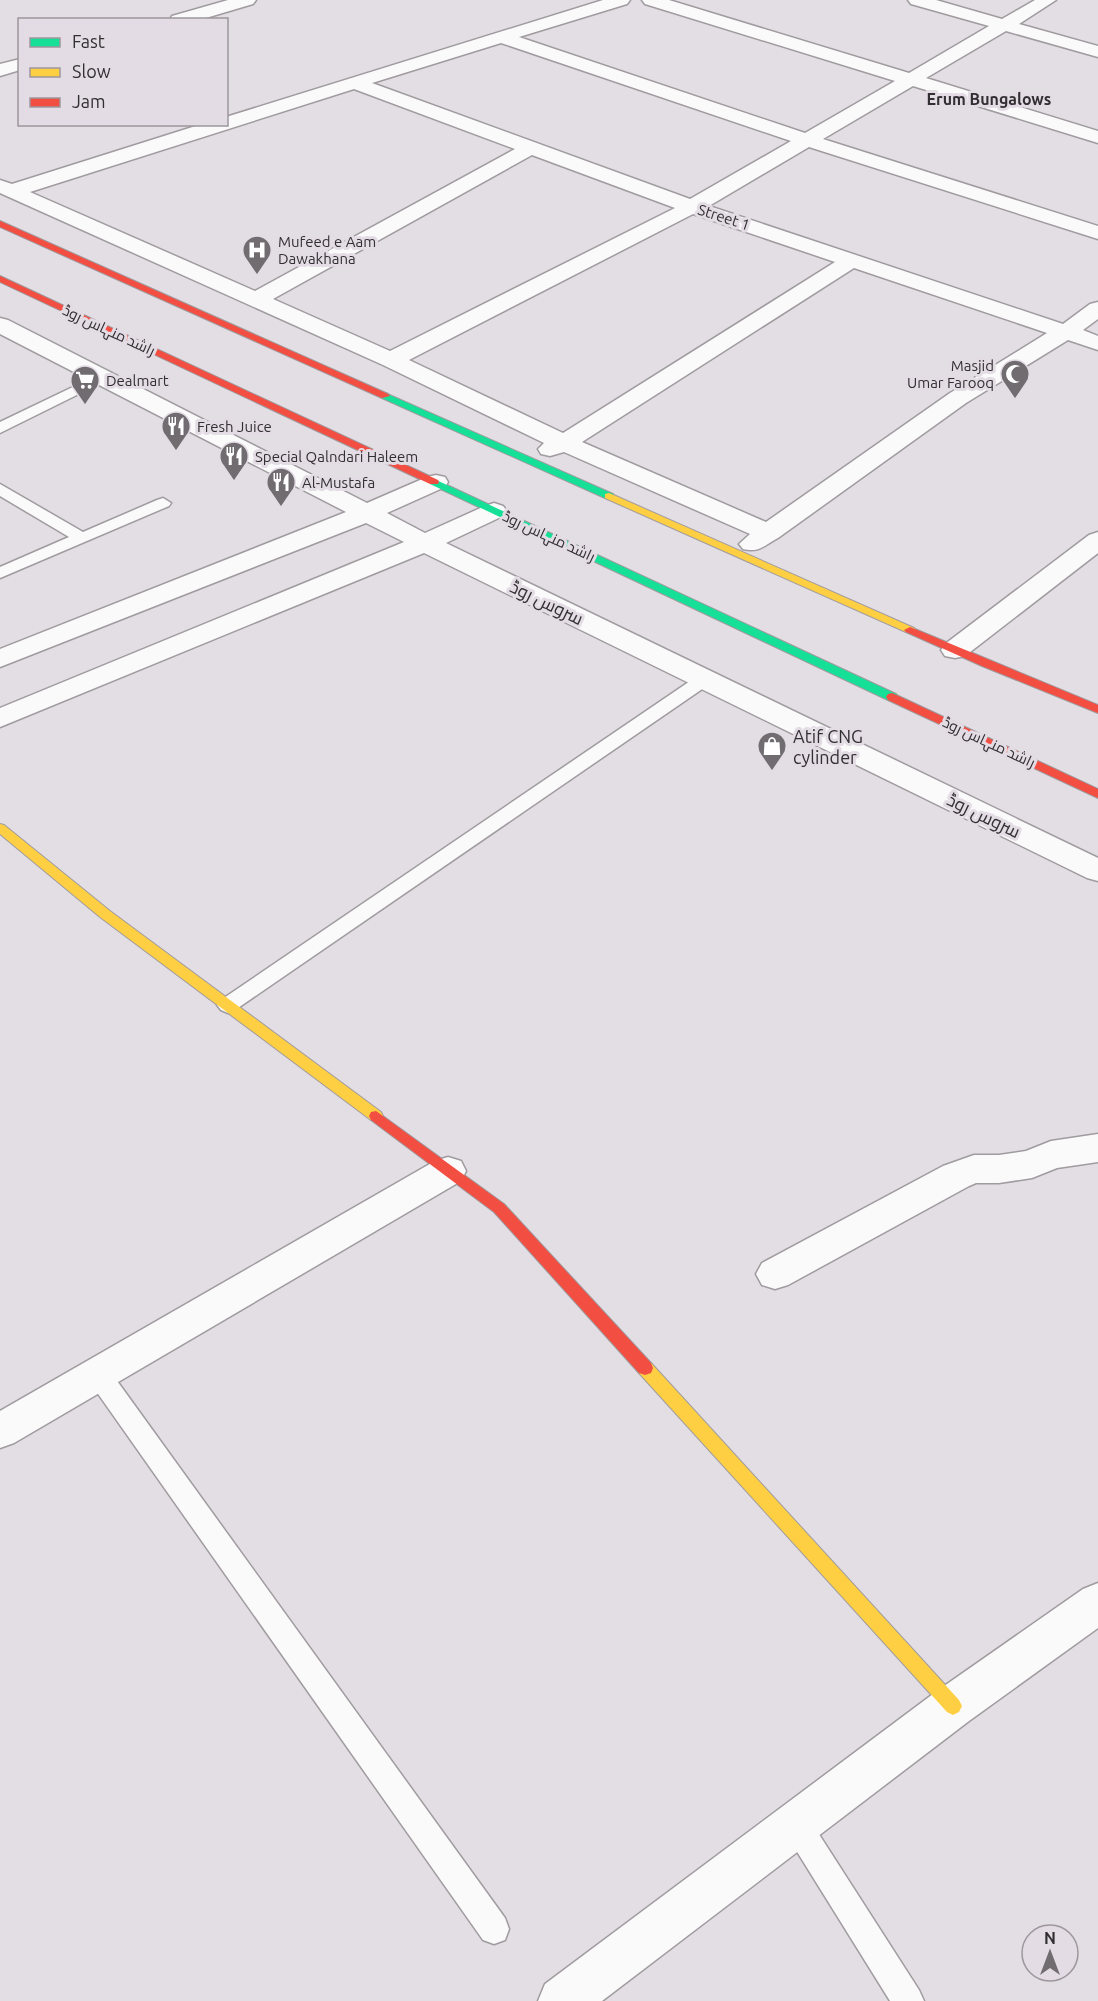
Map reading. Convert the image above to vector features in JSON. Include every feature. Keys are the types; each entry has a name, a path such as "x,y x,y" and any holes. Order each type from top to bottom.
{"main road":[{"path":"0,224 955,650 1098,709"},
{"name":"راشد منہاس روڈ","path":"0,279 1098,794"},
{"path":"0,828 105,914 499,1208 953,1706"}],"street":[{"path":"185,18 247,0"},
{"path":"228,123 621,0"},
{"path":"651,0 1098,137"},
{"path":"917,0 1098,52"},
{"path":"391,360 692,207 1047,0"},
{"path":"500,37 807,140 1098,233"},
{"path":"0,70 18,65"},
{"name":"Street 1","path":"354,83 692,207 1098,343"},
{"path":"5,189 218,126"},
{"path":"255,300 531,148"},
{"path":"5,189 391,360 564,443 769,533"},
{"path":"523,458 564,443 853,260"},
{"path":"739,552 958,398 1067,331 1098,309"},
{"name":"سروس روڈ","path":"0,325 425,543 1098,871"},
{"path":"0,659 367,513 436,482"},
{"path":"0,718 425,543 494,511"},
{"path":"955,650 1098,540"},
{"path":"775,1274 956,1176 974,1169 999,1169 1032,1164 1051,1155 1098,1148"},
{"path":"0,1431 448,1171"},
{"path":"562,2001 953,1706 1098,1603"}],"lane":[{"path":"0,428 102,377"},
{"path":"0,489 82,538"},
{"path":"0,573 163,503"},
{"path":"228,1005 705,679"},
{"path":"98,1374 494,1929"},
{"path":"796,1824 908,2001"}],"traffic: fast":[{"path":"385,396 609,496"},
{"path":"434,482 892,697"}],"traffic: slow":[{"path":"609,496 910,630"},
{"path":"0,828 105,914 376,1116"},
{"path":"645,1368 953,1706"}],"traffic: jam":[{"path":"0,224 385,396"},
{"path":"0,279 434,482"},
{"path":"910,630 986,664 1098,709"},
{"path":"892,697 1098,794"},
{"path":"376,1116 499,1208 645,1368"}],"place":[{"name":"Mufeed e Aam Dawakhana","path":"257,276"},
{"name":"Masjid Umar Farooq","path":"1015,400"},
{"name":"Dealmart","path":"85,406"},
{"name":"Fresh Juice","path":"176,452"},
{"name":"Special Qalndari Haleem","path":"234,482"},
{"name":"Al-Mustafa","path":"281,508"},
{"name":"Atif CNG cylinder","path":"772,772"}],"district":[{"name":"Erum Bungalows","path":"989,99"}]}
